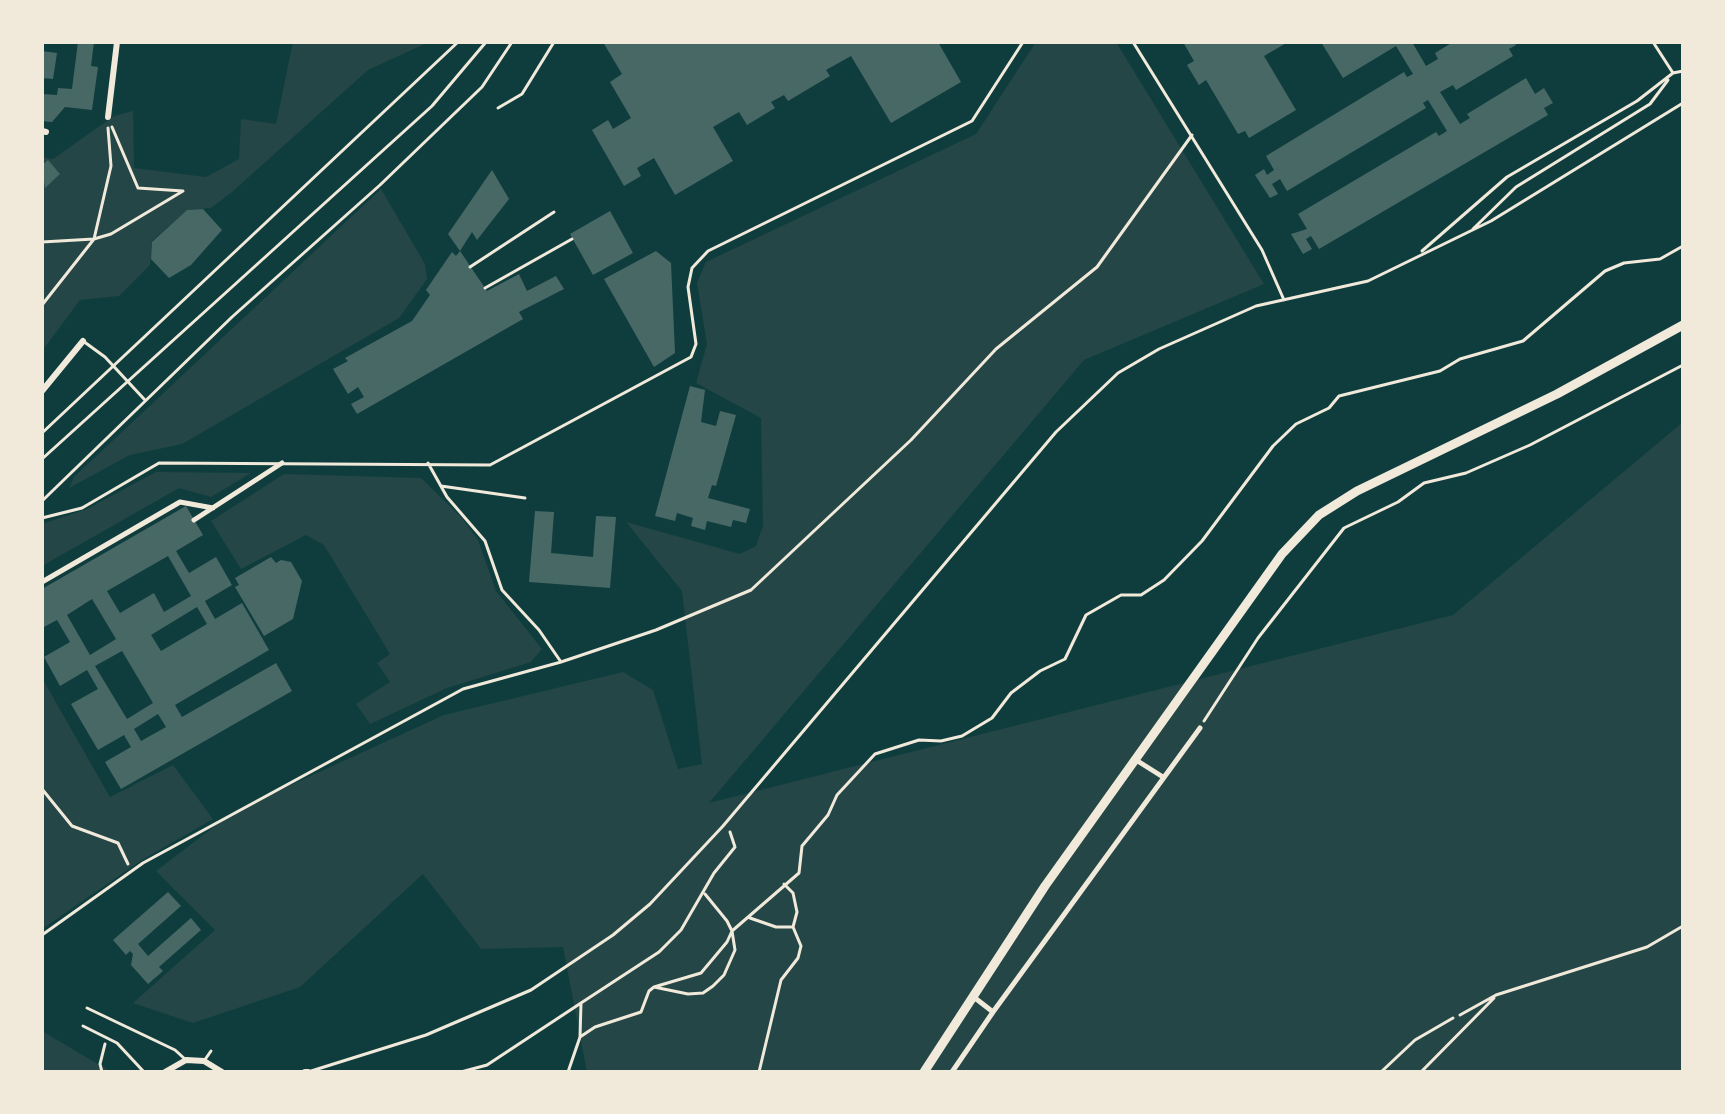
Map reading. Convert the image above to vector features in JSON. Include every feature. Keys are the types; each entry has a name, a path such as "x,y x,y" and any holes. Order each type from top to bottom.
{"main road":[{"path":"924,1072 1045,886 1282,554 1319,515 1357,491 1557,394 1683,325"}],"street":[{"path":"108,117 117,42"},
{"path":"42,391 83,341"},
{"path":"194,520 282,463"},
{"path":"42,582 180,502 213,508"},
{"path":"952,1072 1200,728"},
{"path":"1136,760 1163,777"},
{"path":"975,998 993,1012"},
{"path":"165,1072 186,1060 204,1061 222,1072"}],"lane":[{"path":"42,433 458,42"},
{"path":"42,459 432,106 486,42"},
{"path":"42,501 145,399 482,87 512,42"},
{"path":"498,108 522,94 554,42"},
{"path":"42,518 82,508 159,463 490,465 691,357 696,344 688,287 692,268 708,251 972,121 1023,42"},
{"path":"1133,42 1262,250 1284,300"},
{"path":"1653,42 1673,73"},
{"path":"1416,256 1507,177 1637,101 1673,73 1683,71"},
{"path":"1470,231 1516,187 1650,104 1673,73"},
{"path":"307,1072 426,1035 531,990 613,935 650,904 723,826 921,588 1056,432 1103,386 1159,349 1256,306 1368,281 1470,231 1683,103"},
{"path":"42,935 132,871 236,810 463,689 561,662 656,630 751,590 911,440 996,349 1097,267 1192,135"},
{"path":"83,341 105,357 145,399"},
{"path":"428,463 441,486 485,541 502,590 539,630 561,662"},
{"path":"441,486 525,498"},
{"path":"87,1008 175,1050 186,1060"},
{"path":"1381,1072 1415,1040 1453,1018"},
{"path":"83,1026 107,1037 144,1072"},
{"path":"204,1061 211,1051"}],"path":[{"path":"42,305 94,239 111,166 108,117"},
{"path":"42,242 94,239 122,228 126,222 183,191 138,188 108,117"},
{"path":"470,267 554,212"},
{"path":"485,288 572,239"},
{"path":"580,1037 595,1027 641,1012 649,991 654,987 701,973 732,931 799,873 802,846 828,815 837,795 875,754 919,740 941,741 962,736 992,718 1011,693 1040,671 1065,659 1086,615 1121,595 1141,595 1164,580 1202,541 1273,446 1296,424 1329,408 1339,396 1431,374 1460,359 1523,341 1605,271 1624,263 1660,259 1683,246"},
{"path":"1200,728 1258,638 1344,528 1398,502 1424,483 1466,473 1530,445 1683,365"},
{"path":"42,789 72,826 118,843 132,871"},
{"path":"461,1072 487,1065 659,952 681,930 714,873 735,847 731,833 723,826"},
{"path":"759,1072 781,980 798,958 801,946 793,927 797,912 793,893 784,884"},
{"path":"654,987 669,992 703,993 724,975 735,950 732,931 720,910 704,894"},
{"path":"749,917 776,927 793,927"},
{"path":"1453,1018 1496,995 1647,947 1683,926"},
{"path":"1421,1072 1496,995"},
{"path":"568,1072 580,1037 581,1003"},
{"path":"102,1072 100,1064 107,1037"}],"shaded area":[{"path":"293,42 429,42 368,70 211,208 187,210 152,241 150,265 119,296 80,300 42,351 42,157 53,159 114,116 133,111 134,168 206,177 239,159 241,119 276,124"},
{"path":"1036,42 1116,42 1264,284 1084,360 709,803 1453,615 1683,422 1683,1072 587,1072 563,947 481,949 423,874 300,987 193,1023 133,1003 215,930 156,871 236,810 444,715 623,672 653,690 678,769 702,764 682,591 626,522 740,554 756,546 763,526 761,418 696,383 707,344 697,283 706,262 976,134"},
{"path":"381,189 425,264 427,279 399,318 182,444 130,455 69,488 74,477"},
{"path":"156,472 251,473 211,497 179,488 42,566 42,524 87,509"},
{"path":"284,474 421,478 461,517 478,540 496,591 542,649 531,662 447,688 370,724 356,704 390,682 377,663 390,654 324,545 306,535 241,569 211,521"},
{"path":"42,678 110,797 173,765 213,819 142,860 42,929"},
{"path":"42,1031 108,1070 108,1072 42,1072"}],"building":[{"path":"78,42 94,42 91,66 98,67 92,110 65,107 52,122 42,121 42,94 57,95 58,88 72,89"},
{"path":"603,42 938,42 961,82 891,123 851,56 826,70 830,76 788,101 784,95 771,102 775,108 747,125 739,112 713,127 733,161 675,195 654,158 637,168 641,176 624,186 592,130 608,120 613,129 631,118 610,82 622,74"},
{"path":"1183,42 1288,42 1264,56 1296,110 1249,138 1245,131 1238,134 1206,80 1199,85 1187,65 1194,61"},
{"path":"1321,42 1412,42 1426,66 1438,59 1435,53 1453,42 1514,42 1516,45 1509,49 1513,56 1456,90 1453,85 1440,92 1460,124 1470,118 1467,114 1526,78 1535,94 1544,88 1553,103 1544,108 1548,115 1319,249 1311,236 1306,239 1312,249 1303,254 1291,234 1307,229 1298,214 1436,132 1439,136 1447,131 1428,100 1423,103 1426,108 1287,191 1280,179 1272,184 1278,194 1270,198 1255,175 1264,169 1267,175 1274,170 1266,156 1404,72 1407,77 1413,74 1396,46 1343,78"},
{"path":"42,51 57,53 53,79 42,78"},
{"path":"48,160 60,174 45,188 42,165"},
{"path":"492,170 509,199 477,240 472,232 460,251 448,234"},
{"path":"203,209 222,230 191,265 169,278 151,259 152,242 187,210"},
{"path":"610,211 633,253 593,275 570,234"},
{"path":"460,251 487,291 519,274 527,291 556,276 564,289 519,312 523,319 357,414 351,404 364,397 358,387 348,394 333,369 348,361 345,358 412,321 430,295 426,290 452,252 456,256"},
{"path":"656,251 671,263 675,353 654,367 604,279"},
{"path":"690,386 705,390 701,422 716,426 720,411 736,415 716,486 712,485 708,498 750,509 746,523 733,520 731,527 707,521 705,530 691,526 693,518 677,513 675,521 655,516"},
{"path":"186,506 203,535 176,551 189,573 216,557 232,585 205,601 215,619 242,603 269,650 175,705 182,717 276,663 292,691 121,789 105,762 131,747 124,735 98,750 71,704 98,689 87,670 60,686 44,657 70,642 57,620 42,628 42,589","holes":["168,556 191,596 164,612 154,593 120,613 107,591","92,599 116,639 90,655 67,615","197,607 207,624 161,651 151,635","122,651 153,703 127,719 95,666","158,714 166,727 141,741 134,729"]},
{"path":"535,511 554,512 551,553 593,557 596,516 616,517 610,588 529,582"},
{"path":"271,557 276,563 281,560 291,562 302,581 293,619 264,636 235,587 239,585 235,578"},
{"path":"168,892 181,906 138,944 148,956 191,918 201,930 159,967 163,971 148,984 131,965 133,954 130,951 126,955 113,940"}]}
